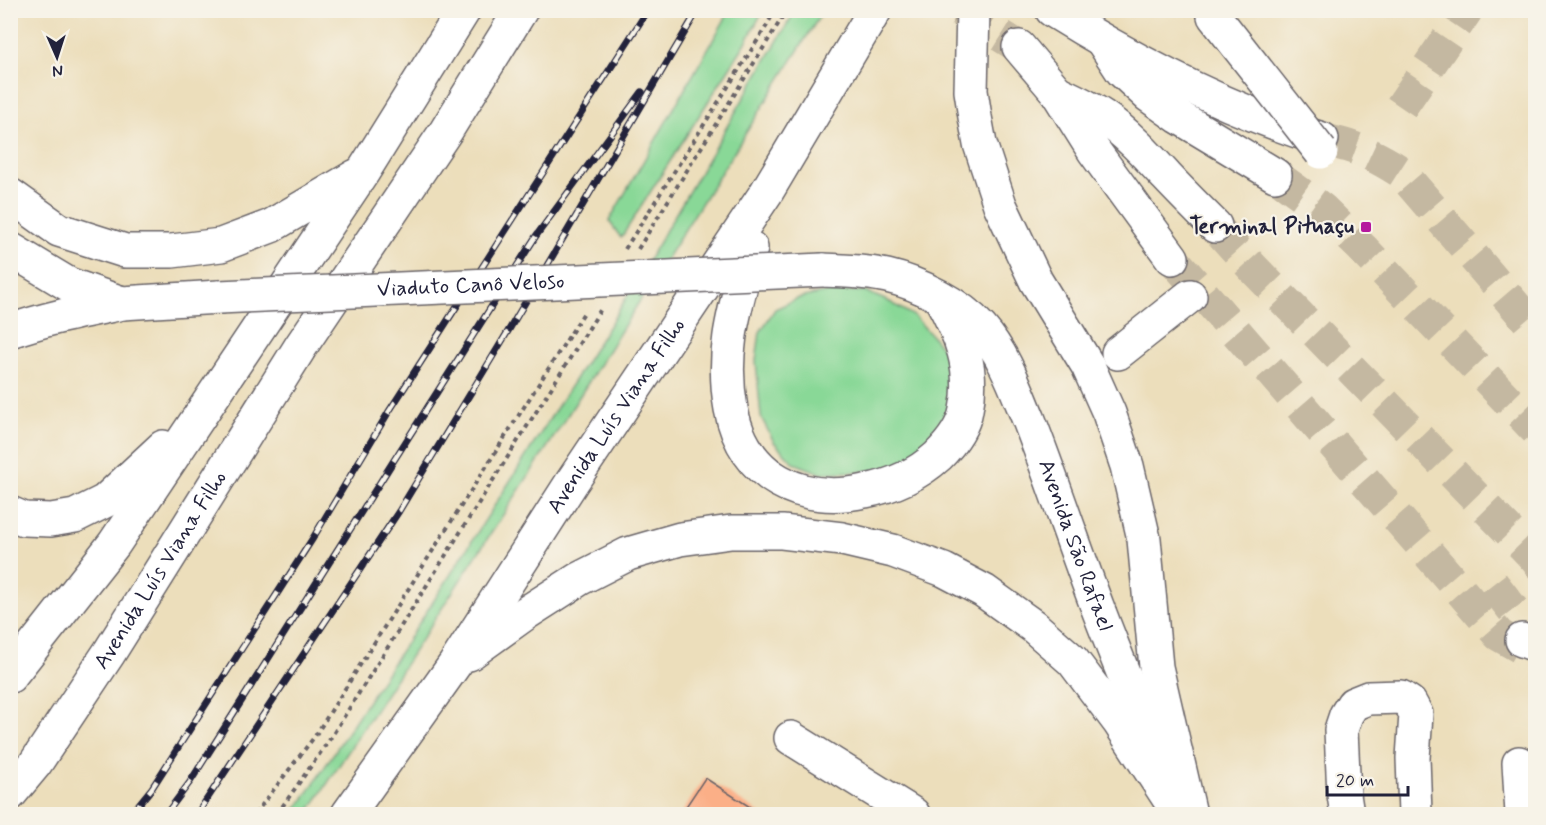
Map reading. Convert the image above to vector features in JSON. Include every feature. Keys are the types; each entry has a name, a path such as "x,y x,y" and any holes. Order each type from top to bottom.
{"main road":[{"path":"10,676 114,544 363,172 464,10"},
{"name":"Avenida Luís Viana Filho","path":"10,794 35,764 109,653 301,346 446,131 520,10"},
{"name":"Avenida Luís Viana Filho","path":"348,814 455,664 572,482 766,193 875,10"},
{"path":"973,10 971,91 980,144 999,204 1036,281 1088,366 1109,413 1127,466 1144,539 1156,668 1190,814"},
{"path":"1052,10 1103,42 1209,96 1323,146 1214,16 1213,10"},
{"path":"1103,42 1122,71 1148,95 1179,117 1275,175"},
{"path":"1019,48 1057,92 1094,151 1172,258"},
{"path":"1057,92 1082,103 1117,127 1141,148 1215,226"},
{"path":"10,195 59,230 125,251 172,252 221,245 270,226 363,172"},
{"path":"766,193 731,324 727,351 727,381 731,411 739,435 751,458 766,473 781,483 801,491 817,494 837,495 876,489 915,473 948,446 966,412 969,390 962,340 940,297"},
{"name":"Viaduto Canô Veloso","path":"10,249 68,284 122,303 823,270 887,276 940,297"},
{"path":"1118,353 1191,296"},
{"name":"Avenida São Rafael","path":"940,297 961,310 981,328 998,352 1015,384 1042,452 1088,584 1180,814"},
{"path":"10,332 68,314 122,303"},
{"path":"10,513 24,519 51,520 75,516 105,501 200,414"},
{"path":"455,664 526,613 579,579 628,554 680,539 730,532 782,532 842,539 893,551 944,570 984,591 1033,626 1073,661 1119,722 1180,814"},
{"path":"1347,814 1341,730 1346,715 1353,705 1368,698 1401,698 1414,708 1416,714 1413,758 1415,814"},
{"path":"791,738 913,814"},
{"path":"1519,763 1522,814"}],"path":[{"path":"620,257 775,10"},
{"path":"636,252 787,10"},
{"path":"277,814 328,742 605,303"},
{"path":"255,814 315,736 589,306"}],"green space":[{"path":"763,11 745,44 621,238 609,221 728,14 759,14"},
{"path":"795,11 823,11 550,443 312,807 306,814 291,814 303,800 442,588 619,310"},
{"path":"864,291 914,316 950,358 952,386 948,414 929,445 905,461 879,471 820,473 794,463 774,442 761,417 756,361 760,332 775,309 799,298 828,292"}],"building":[{"path":"705,778 761,814 681,814"}],"tunnel":[{"path":"960,10 1019,47"},
{"path":"1401,107 1467,10"},
{"path":"1324,140 1364,152 1401,172 1536,330"},
{"path":"1275,175 1322,209 1362,248 1536,430"},
{"path":"1215,226 1252,267 1536,559"},
{"path":"1172,258 1499,635 1536,656"},
{"path":"1490,607 1536,571"}],"railway":[{"path":"131,814 152,788 313,538 388,413 648,10"},
{"path":"197,814 399,511 698,10"},
{"path":"166,814 190,782 536,236 642,92"}],"place":[{"name":"Terminal Pituaçu","path":"1366,227"}]}
